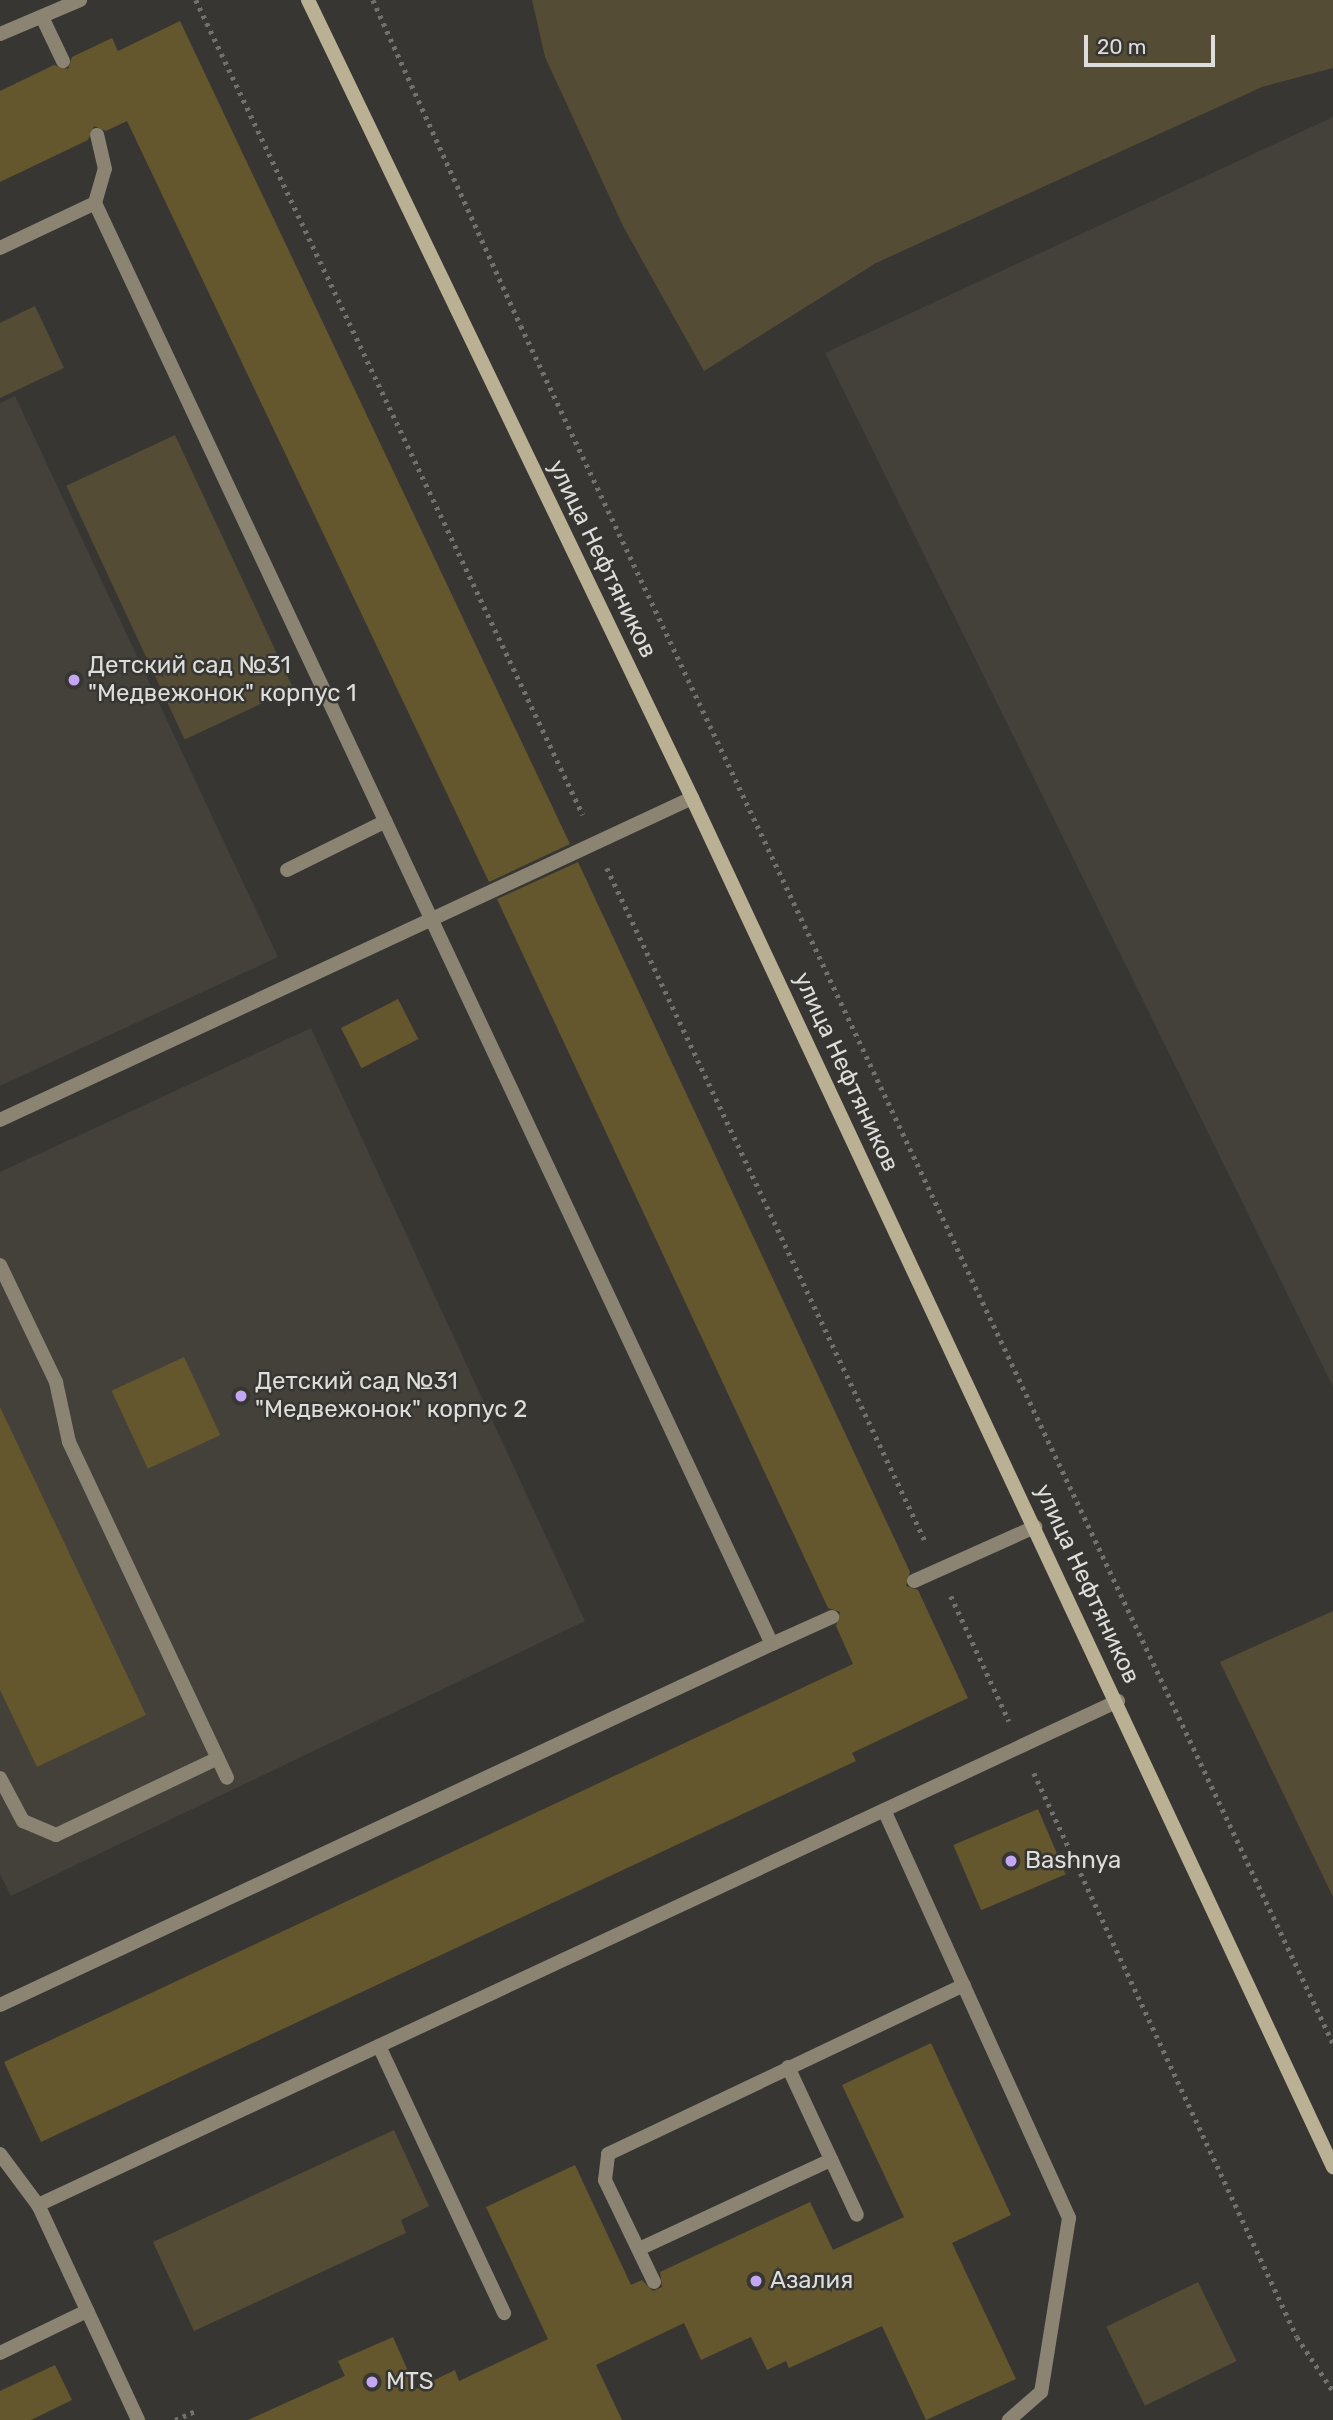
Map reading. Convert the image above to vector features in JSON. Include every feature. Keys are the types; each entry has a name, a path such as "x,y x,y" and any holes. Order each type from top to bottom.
{"main road":[{"name":"улица Нефтяников","path":"308,0 692,798 1118,1701 1333,2167"}],"lane":[{"path":"0,34 79,0"},
{"path":"42,17 63,61"},
{"path":"97,135 105,169 95,203 772,1644"},
{"path":"0,248 95,203"},
{"path":"0,1120 431,916 692,798"},
{"path":"287,870 386,821"},
{"path":"0,1265 56,1382 69,1442 227,1778"},
{"path":"914,1581 1035,1527"},
{"path":"0,2005 832,1617"},
{"path":"38,2205 1118,1701"},
{"path":"0,1778 23,1821 56,1835 218,1758"},
{"path":"884,1810 1069,2218 1041,2392 1009,2420"},
{"path":"654,2282 606,2180 608,2154 964,1985"},
{"path":"379,2046 504,2313"},
{"path":"788,2067 857,2216"},
{"path":"0,2154 5,2179 38,2205 138,2420"},
{"path":"639,2249 831,2160"},
{"path":"0,2353 87,2311"}],"path":[{"path":"373,0 521,327 1333,2043"},
{"path":"199,1 939,1570 1297,2337 1333,2391"},
{"path":"175,2420 195,2410"}],"shaded area":[{"path":"532,0 1333,0 1333,68 1262,87 876,263 704,371 623,226 545,57"},
{"path":"1333,117 1333,1387 825,353"},
{"path":"35,306 64,368 0,398 0,323"},
{"name":"Детский сад №31 \"Медвежонок\" корпус 1","path":"15,396 278,957 0,1086 0,403"},
{"path":"175,435 293,689 185,739 66,486"},
{"name":"Детский сад №31 \"Медвежонок\" корпус 2","path":"311,1028 585,1621 11,1896 0,1874 0,1172"},
{"path":"1333,1611 1333,1897 1220,1662"},
{"path":"394,2130 429,2206 401,2220 406,2233 194,2331 153,2242"},
{"path":"1198,2282 1237,2361 1145,2406 1106,2327"}],"building":[{"path":"180,21 570,844 489,882 127,121 106,131 94,126 88,140 0,182 0,91 54,65 68,69 72,57 112,38 118,51"},
{"path":"578,862 910,1572 906,1586 918,1590 968,1698 852,1753 856,1761 41,2142 4,2062 853,1664 836,1626 840,1612 828,1608 497,899"},
{"path":"398,999 418,1039 361,1068 341,1028"},
{"path":"184,1357 220,1435 148,1469 111,1391"},
{"path":"0,1407 146,1715 37,1767 0,1690"},
{"name":"Bashnya","path":"1038,1809 1066,1874 981,1910 953,1845"},
{"path":"931,2043 1011,2215 952,2243 1016,2379 926,2420 882,2326 789,2368 786,2361 767,2370 751,2337 701,2360 684,2323 596,2365 622,2420 248,2420 345,2376 338,2361 393,2337 416,2389 455,2370 459,2381 548,2339 486,2207 575,2165 631,2285 642,2280 653,2291 662,2287 660,2272 810,2202 833,2250 904,2217 842,2085"},
{"path":"55,2365 72,2400 31,2420 0,2420 0,2391"}],"place":[{"name":"Детский сад №31 \"Медвежонок\" корпус 1","path":"74,680"},
{"name":"Детский сад №31 \"Медвежонок\" корпус 2","path":"241,1396"},
{"name":"Bashnya","path":"1011,1861"},
{"name":"Азалия","path":"756,2281"},
{"name":"MTS","path":"372,2382"}]}
